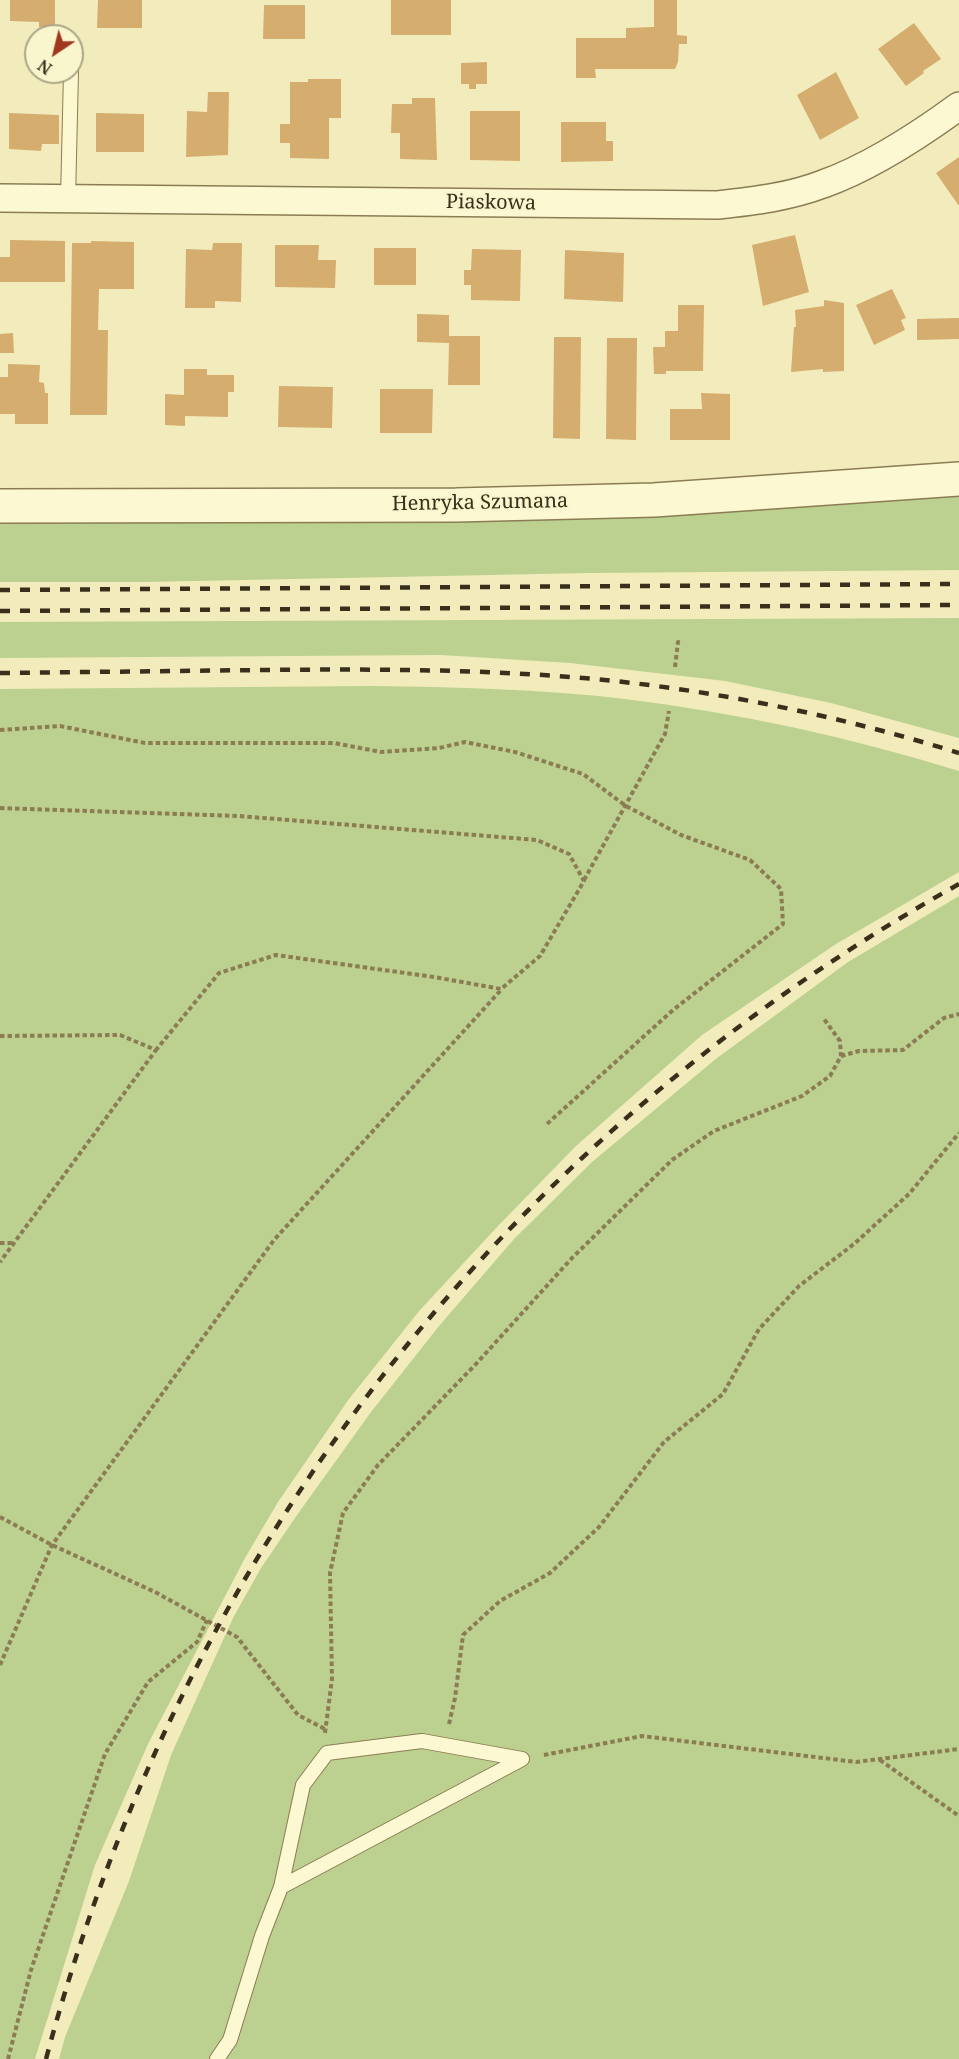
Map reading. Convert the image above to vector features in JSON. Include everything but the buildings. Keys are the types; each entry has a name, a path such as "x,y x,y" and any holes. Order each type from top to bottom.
{"street":[{"name":"Piaskowa","path":"0,198 718,205 781,196 823,184 892,149 933,125 959,106"},
{"name":"Henryka Szumana","path":"0,506 445,505 654,500 959,478"}],"lane":[{"path":"68,199 71,84"},
{"path":"217,2059 230,2040 262,1936 281,1887 303,1785 327,1753 422,1741 522,1760"},
{"path":"281,1887 522,1760"}],"path":[{"path":"675,667 678,642 681,643"},
{"path":"0,1665 52,1545 274,1240 501,989 540,956 665,734 669,711"},
{"path":"0,730 60,726 145,742 334,743 381,752 439,748 465,742 515,752 583,774 626,806 681,835 750,860 781,890 783,924 673,1010 547,1124"},
{"path":"0,808 239,816 537,840 569,854 584,881"},
{"path":"0,1262 156,1050 219,973 276,955 434,977 501,989"},
{"path":"841,1056 858,1051 903,1050 944,1018 959,1014"},
{"path":"327,1753 325,1729 332,1679 330,1574 343,1512 378,1465 476,1364 572,1258 672,1160 714,1131 802,1096 830,1076 841,1056 840,1041 824,1019"},
{"path":"0,1036 120,1035 156,1050"},
{"path":"444,1745 455,1698 463,1635 500,1602 550,1573 598,1527 664,1442 723,1394 759,1329 767,1320 799,1286 854,1244 909,1194 959,1133"},
{"path":"0,1244 13,1244"},
{"path":"0,1517 52,1545 155,1592 237,1637 297,1715 325,1729"},
{"path":"8,2059 31,1970 105,1754 148,1682 196,1642 207,1620"},
{"path":"0,1648 7,1648"},
{"path":"522,1760 642,1736 856,1762 959,1749"},
{"path":"880,1760 959,1816"}],"green space":[{"path":"959,493 959,570 590,573 144,582 0,582 0,520"},
{"path":"959,618 959,738 831,703 725,681 570,663 441,655 0,658 0,622"},
{"path":"371,686 530,691 625,699 710,711 877,747 959,771 959,872 836,944 702,1035 576,1146 420,1310 349,1399 278,1502 245,1558 148,1744 95,1865 35,2059 0,2059 0,689"},
{"path":"959,896 959,2059 59,2059 65,2037 129,1881 171,1755 233,1618 261,1568 371,1412 439,1326 514,1239 592,1162 717,1058 848,962"}],"railway":[{"path":"0,590 959,584"},
{"path":"0,611 959,605"},
{"path":"0,673 383,670 463,671 583,678 678,689 773,705 867,727 959,753"},
{"path":"46,2059 105,1873 181,1698 273,1532 381,1377 504,1235 642,1104 794,987 959,884"}]}
